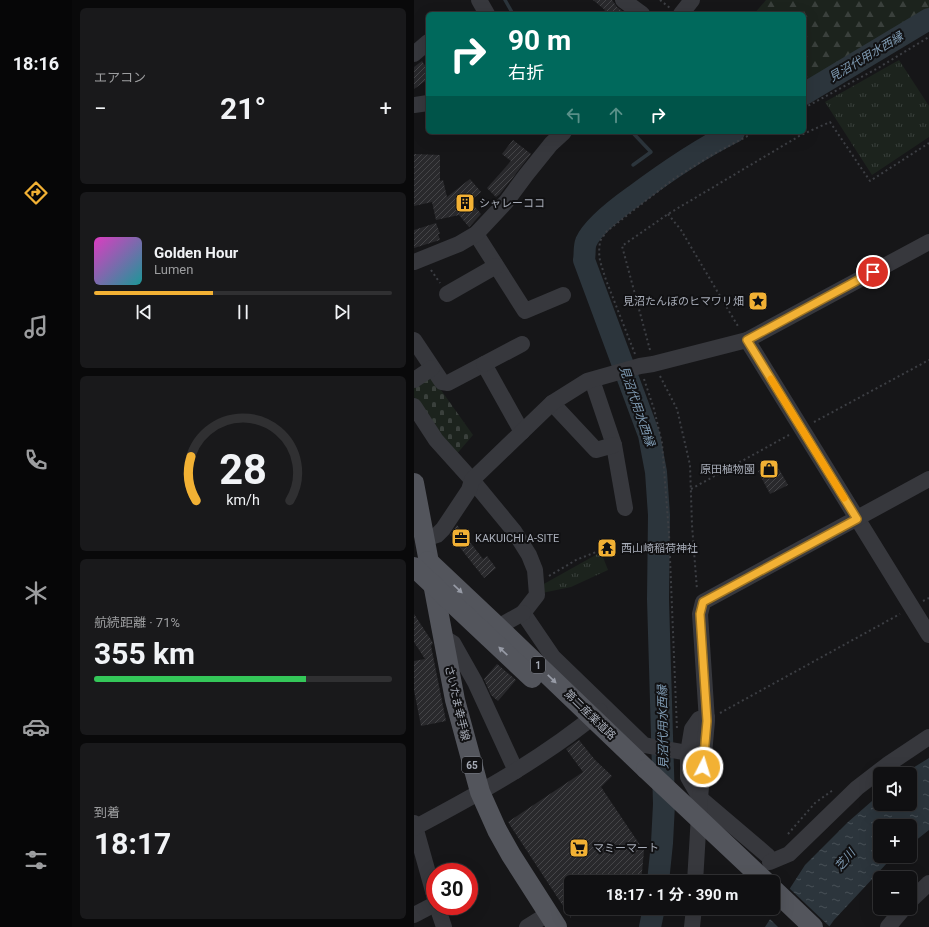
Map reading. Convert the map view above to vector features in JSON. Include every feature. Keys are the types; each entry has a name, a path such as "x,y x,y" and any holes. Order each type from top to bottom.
{"main road":[{"name":"さいたま幸手線","path":"414,483 422,565 434,586 455,700 480,792 504,843 552,920"},
{"name":"第二産業道路","path":"422,565 498,627 593,716 645,776 740,875"},
{"name":"第二産業道路","path":"434,586 593,716"},
{"name":"第二産業道路","path":"645,776 758,875"},
{"path":"780,895 814,927"},
{"path":"780,913 795,927"}],"street":[{"path":"479,0 486,12"},
{"path":"623,0 639,12"},
{"path":"683,12 692,0"},
{"path":"414,54 426,44"},
{"path":"414,105 426,102"},
{"path":"419,261 459,244 476,234 506,202 551,144 562,134"},
{"path":"476,234 525,311 563,296"},
{"path":"420,543 437,535 442,529 469,490 472,480 552,403 587,381 747,340 929,242"},
{"path":"447,294 496,266"},
{"path":"414,340 442,382 448,383 522,344"},
{"path":"747,340 857,519 908,609 929,635"},
{"path":"484,364 522,432"},
{"path":"414,380 432,368"},
{"path":"592,380 614,444 625,508"},
{"path":"552,403 596,450 614,444"},
{"path":"414,406 436,440 472,480 514,531 529,555 535,570 538,594 523,612 498,627"},
{"path":"695,875 707,719 700,614 703,602 929,480"},
{"path":"523,612 593,716 644,745 680,752"},
{"path":"443,636 453,643 475,682 516,770"},
{"path":"426,867 414,826 480,792 516,770 593,716"},
{"path":"707,719 699,719 693,726 691,733 680,752 688,777 700,798 769,859 789,854 857,788 887,765 929,737"},
{"path":"917,893 929,883"},
{"path":"414,915 426,909"},
{"path":"441,915 444,927"},
{"path":"692,927 693,915"},
{"path":"888,927 898,915"},
{"path":"527,927 552,920"}],"path":[{"path":"806,107 878,68 929,37"},
{"path":"806,133 830,122 870,181 929,143"},
{"path":"703,602 698,596 692,525 690,465 677,409 642,366 604,274 599,256 600,241 607,231 675,178 712,155 751,134"},
{"path":"680,752 669,534 662,443 642,366 622,246 668,214 803,134"},
{"path":"668,214 680,230 747,340"},
{"path":"419,261 447,294"},
{"path":"537,583 576,560 596,552"},
{"path":"707,719 908,609"}],"green space":[{"path":"766,0 929,0 929,16 806,87 806,12 756,12"},
{"path":"899,60 929,106 929,137 872,175 825,102"},
{"path":"431,376 473,435 455,456 438,439 414,397 414,386"},
{"path":"601,552 608,570 571,587 542,593 542,585"}],"water":[{"name":"芝川","path":"929,758 929,830 917,839 917,819 873,819 873,863 887,863 880,871 873,871 873,878 829,927 765,927 773,915 780,915 780,904 805,865 848,822 873,800 873,811 917,811 917,767 914,767"}],"pier":[{"path":"788,887 830,927 778,927 769,918 771,915 780,915 780,900"}],"building":[{"path":"593,0 612,0 617,7 623,12 604,12 605,10"},
{"path":"422,61 426,67 426,80 414,89 414,67"},
{"path":"513,140 531,154 500,194 496,197 487,188 511,161 502,154"},
{"path":"414,154 440,155 440,181 443,180 447,197 470,179 481,192 470,201 481,214 469,227 459,215 436,220 432,202 414,206"},
{"path":"436,223 440,234 438,234 440,240 414,248 414,230"},
{"path":"775,462 788,485 770,494 758,471"},
{"path":"457,525 483,559 487,556 496,568 484,578 450,535"},
{"path":"414,614 433,643 431,646 446,721 421,726 414,690 414,661 425,659 414,642"},
{"path":"497,664 516,680 498,701 491,695 484,679"},
{"path":"579,740 595,760 612,776 601,787 644,851 642,875 564,875 564,907 508,822 583,772 566,749"}],"waterway":[{"path":"505,0 512,12"},
{"name":"見沼代用水西縁","path":"806,93 929,19"},
{"path":"633,165 651,152 634,134"},
{"name":"見沼代用水西縁","path":"659,875 664,804 658,599 659,515 656,472 649,435 584,260 585,246 594,229 622,205 682,162 730,134"},
{"name":"見沼代用水西縁","path":"650,927 653,915"}],"slow traffic":[{"path":"771,379 844,498"}],"place":[{"name":"シャレーココ","path":"465,203"},
{"name":"見沼たんぼのヒマワリ畑","path":"758,301"},
{"name":"原田植物園","path":"769,469"},
{"name":"KAKUICHI A-SITE","path":"461,538"},
{"name":"西山崎稲荷神社","path":"607,548"},
{"name":"マミーマート","path":"579,848"}],"route":[{"path":"703,767 707,721 700,614 703,602 857,519 747,340 873,272"}]}
